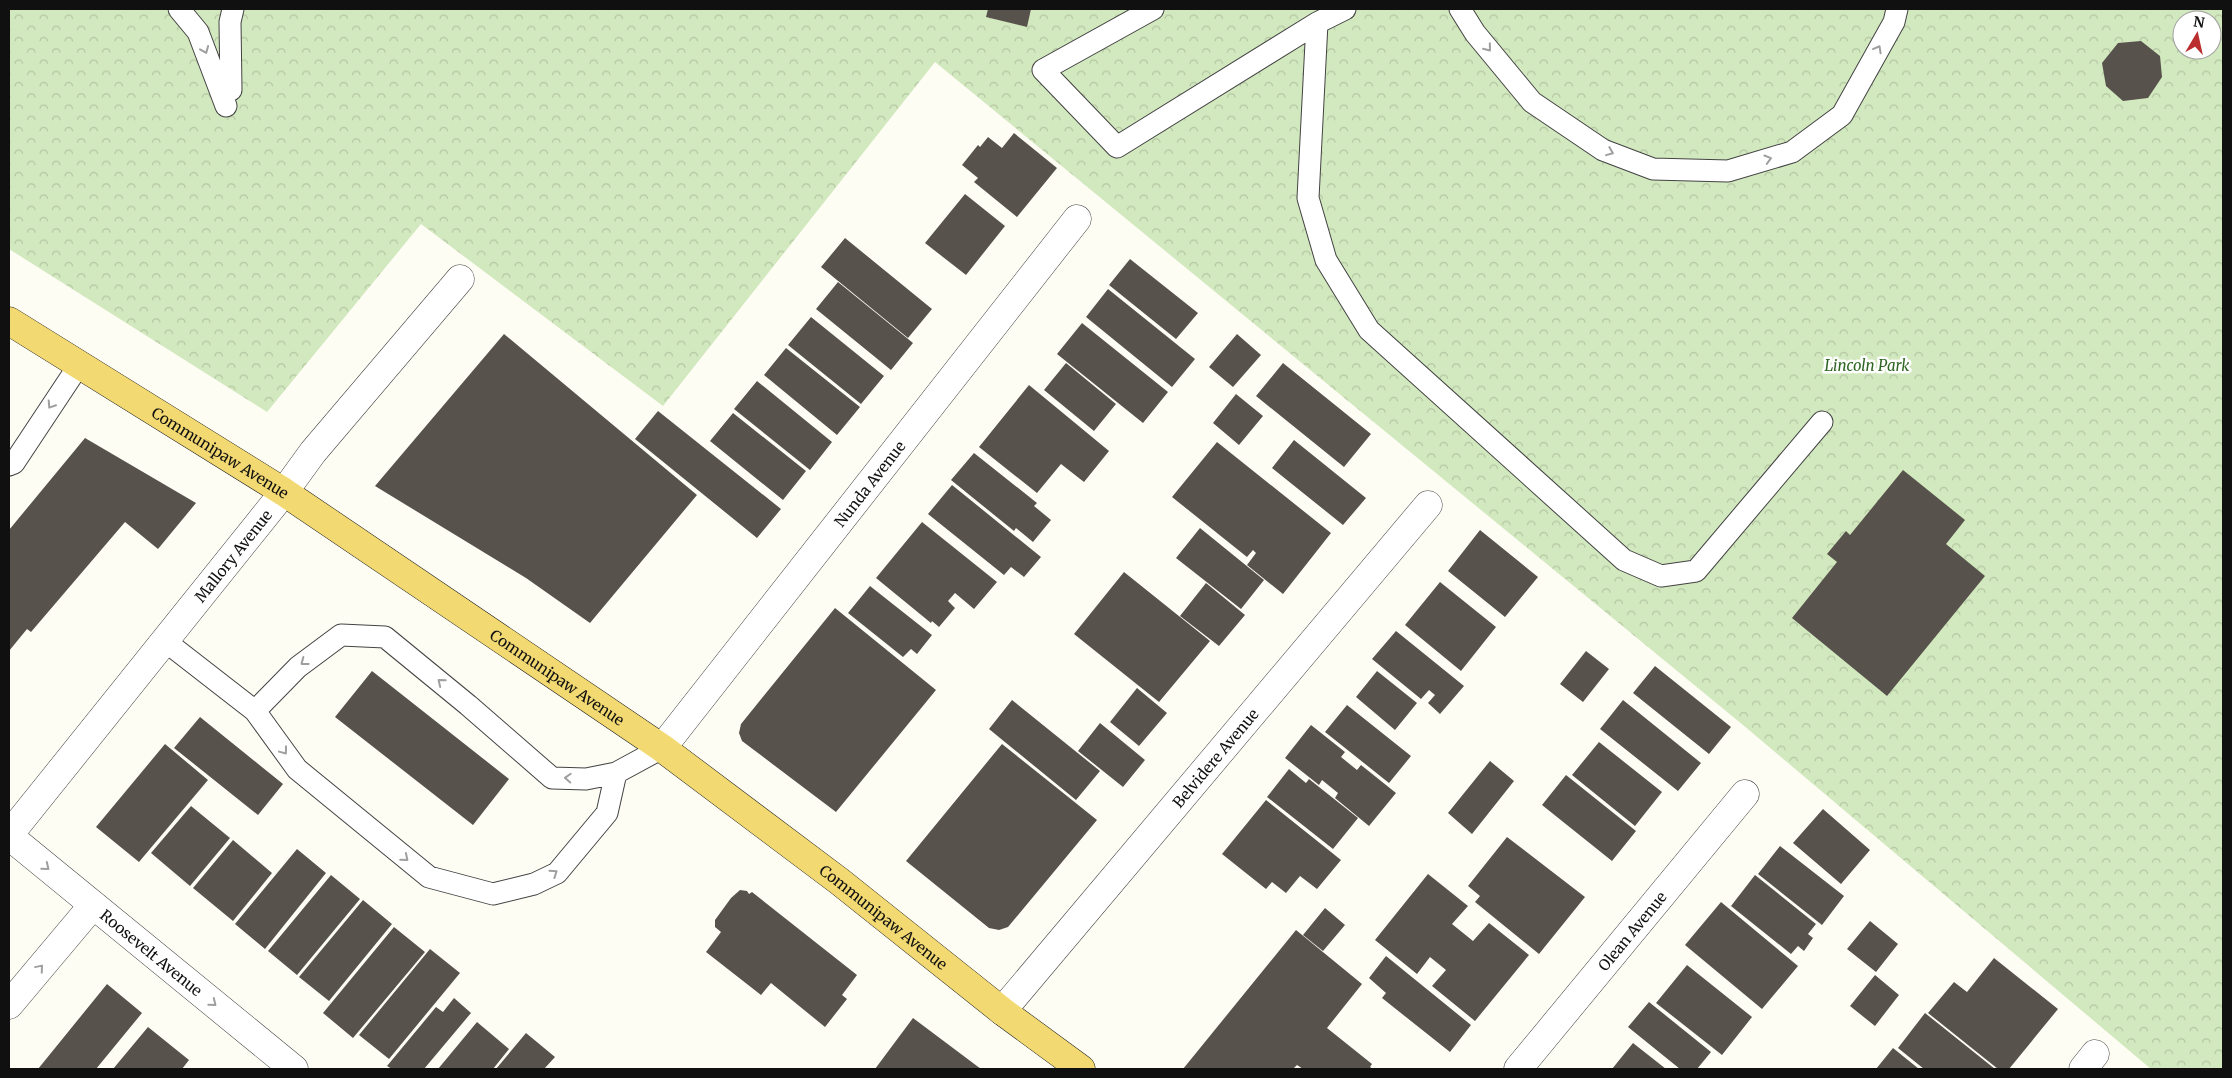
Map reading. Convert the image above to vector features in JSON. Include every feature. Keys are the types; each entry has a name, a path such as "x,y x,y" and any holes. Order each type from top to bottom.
{"main road":[{"name":"Communipaw Avenue","path":"9,321 284,492 662,748 839,881 1002,1011 1081,1069"}],"street":[{"name":"Nunda Avenue","path":"662,748 1077,219"},
{"name":"Mallory Avenue","path":"9,836 284,492 313,452 460,279"},
{"name":"Belvidere Avenue","path":"1002,1011 1428,505"},
{"name":"Olean Avenue","path":"1518,1069 1745,794"},
{"name":"Roosevelt Avenue","path":"9,836 294,1069"},
{"path":"9,1005 93,905"}],"lane":[{"path":"179,9 198,32 228,98 230,22 233,9"},
{"path":"1153,9 1043,70 1117,147 1317,23 1346,9"},
{"path":"1460,9 1475,33 1532,102 1603,150 1653,169 1728,171 1792,152 1842,115 1894,22 1897,9"},
{"path":"1317,23 1308,198 1326,260 1369,330 1624,560 1661,576 1696,571 1822,422"},
{"path":"9,465 14,463 78,365"},
{"path":"255,711 298,666 341,635 385,637 468,705 552,778 586,779 616,773 662,748"},
{"path":"165,641 255,711 297,768 429,877 493,894 534,884 557,872 607,813 616,773"}],"green space":[{"name":"Lincoln Park","path":"9,9 2223,9 2223,1069 2151,1069 1743,725 935,62 663,406 421,224 267,412 9,249"}],"building":[{"path":"988,9 1031,9 1027,27 986,17"},
{"path":"2141,41 2160,56 2162,77 2148,98 2123,101 2106,86 2102,63 2118,43"},
{"path":"1014,133 1057,168 1017,217 974,182 978,178 962,165 978,145 980,147 988,137 1002,148"},
{"path":"965,194 1005,226 966,275 925,243"},
{"path":"845,238 932,309 908,338 821,267"},
{"path":"1130,259 1198,313 1176,339 1109,285"},
{"path":"838,282 913,343 891,370 816,309"},
{"path":"1108,289 1195,359 1172,387 1086,317"},
{"path":"811,317 884,376 861,404 788,345"},
{"path":"1082,323 1168,392 1143,423 1057,354"},
{"path":"504,334 697,495 590,623 526,578 375,486"},
{"path":"1237,334 1261,355 1233,387 1209,367"},
{"path":"786,348 860,407 837,435 764,375"},
{"path":"1066,363 1116,404 1094,431 1044,390"},
{"path":"1283,363 1371,434 1344,467 1256,396"},
{"path":"757,381 832,442 810,470 734,409"},
{"path":"1029,385 1109,451 1084,482 1061,464 1037,493 979,447"},
{"path":"1236,394 1263,416 1239,445 1213,423"},
{"path":"658,411 781,509 757,538 635,439"},
{"path":"733,413 806,471 783,500 710,441"},
{"path":"85,438 196,503 158,549 125,522 31,632 27,629 9,651 9,530"},
{"path":"1294,440 1366,498 1343,525 1272,468"},
{"path":"1217,442 1331,533 1283,594 1247,565 1256,553 1253,550 1247,557 1172,497"},
{"path":"974,453 1037,503 1034,506 1051,520 1033,542 1016,528 1014,531 951,480"},
{"path":"1903,470 1965,520 1946,544 1985,576 1887,696 1792,618 1837,562 1827,554 1846,531 1850,535"},
{"path":"952,485 1041,557 1024,577 1011,567 1004,575 928,514"},
{"path":"922,522 997,582 974,609 955,593 948,601 955,608 939,627 932,621 931,623 876,578"},
{"path":"1200,528 1264,580 1241,609 1176,558"},
{"path":"1480,530 1538,577 1505,617 1448,571"},
{"path":"1124,572 1210,641 1159,702 1074,634"},
{"path":"1440,582 1496,627 1461,671 1405,625"},
{"path":"1206,583 1245,615 1219,646 1180,616"},
{"path":"870,586 932,635 917,654 911,649 903,657 848,613"},
{"path":"835,608 936,690 836,812 742,741 739,733 741,724"},
{"path":"1396,631 1464,686 1440,714 1428,703 1435,695 1429,690 1421,699 1372,659"},
{"path":"1586,651 1609,669 1583,702 1560,684"},
{"path":"1655,666 1731,727 1709,754 1633,693"},
{"path":"372,671 509,779 473,825 335,717"},
{"path":"1377,671 1417,703 1395,730 1356,697"},
{"path":"1137,688 1167,713 1139,746 1110,722"},
{"path":"1012,700 1100,771 1076,800 989,729"},
{"path":"1623,700 1701,763 1678,791 1600,729"},
{"path":"1347,705 1411,756 1389,783 1325,732"},
{"path":"200,717 283,784 258,815 174,748"},
{"path":"1100,723 1145,760 1123,787 1078,751"},
{"path":"1311,725 1345,752 1341,757 1357,770 1361,765 1396,793 1369,826 1335,798 1338,793 1322,780 1319,785 1285,758"},
{"path":"1599,742 1662,792 1635,826 1572,775"},
{"path":"165,744 208,780 139,862 96,827"},
{"path":"1002,744 1097,820 1008,927 999,930 989,928 906,861"},
{"path":"1490,761 1514,781 1472,834 1448,813"},
{"path":"1289,769 1306,783 1309,779 1358,818 1333,849 1267,797"},
{"path":"1566,775 1636,831 1612,861 1542,805"},
{"path":"1266,800 1341,860 1317,889 1300,876 1286,893 1272,882 1266,889 1222,854"},
{"path":"191,806 230,838 190,886 151,853"},
{"path":"1823,809 1870,850 1841,884 1793,843"},
{"path":"1507,837 1585,897 1539,954 1475,902 1480,896 1468,886"},
{"path":"233,840 272,873 233,921 193,888"},
{"path":"1780,846 1844,896 1822,925 1758,874"},
{"path":"297,849 326,873 265,949 235,924"},
{"path":"1428,874 1468,906 1452,924 1473,941 1489,923 1529,955 1475,1021 1432,986 1446,970 1430,957 1417,974 1375,940"},
{"path":"331,875 360,899 297,975 268,951"},
{"path":"1755,875 1816,924 1808,934 1813,938 1804,951 1798,946 1791,954 1731,906"},
{"path":"740,890 747,891 749,894 752,892 857,975 842,995 847,999 825,1027 771,983 761,995 706,952 721,932 715,927 715,920 731,898"},
{"path":"363,900 392,924 329,1001 299,977"},
{"path":"1721,902 1798,966 1762,1009 1685,945"},
{"path":"1325,908 1345,925 1323,951 1303,935"},
{"path":"1870,921 1898,944 1876,972 1847,949"},
{"path":"394,927 425,952 353,1038 323,1013"},
{"path":"1296,930 1362,984 1327,1028 1372,1064 1370,1067 1373,1069 1303,1069 1297,1065 1293,1069 1183,1069"},
{"path":"430,949 460,973 389,1059 359,1035"},
{"path":"1386,956 1471,1025 1450,1052 1382,998 1386,993 1369,978"},
{"path":"1994,958 2058,1009 2009,1069 1998,1069 1928,1013 1954,982 1967,992"},
{"path":"1687,965 1752,1017 1722,1055 1656,1003"},
{"path":"1875,975 1899,995 1875,1026 1850,1006"},
{"path":"107,984 142,1013 96,1069 38,1069"},
{"path":"454,998 471,1013 424,1069 392,1069 387,1066 436,1007 443,1012"},
{"path":"1649,1002 1711,1052 1697,1069 1680,1069 1628,1027"},
{"path":"1925,1013 1995,1069 1924,1069 1898,1048"},
{"path":"913,1018 981,1069 875,1069"},
{"path":"477,1022 509,1049 493,1069 438,1069"},
{"path":"148,1027 189,1060 182,1069 113,1069"},
{"path":"526,1033 555,1057 544,1069 496,1069"},
{"path":"1633,1043 1666,1069 1612,1069"},
{"path":"1893,1048 1919,1069 1876,1069"}]}
